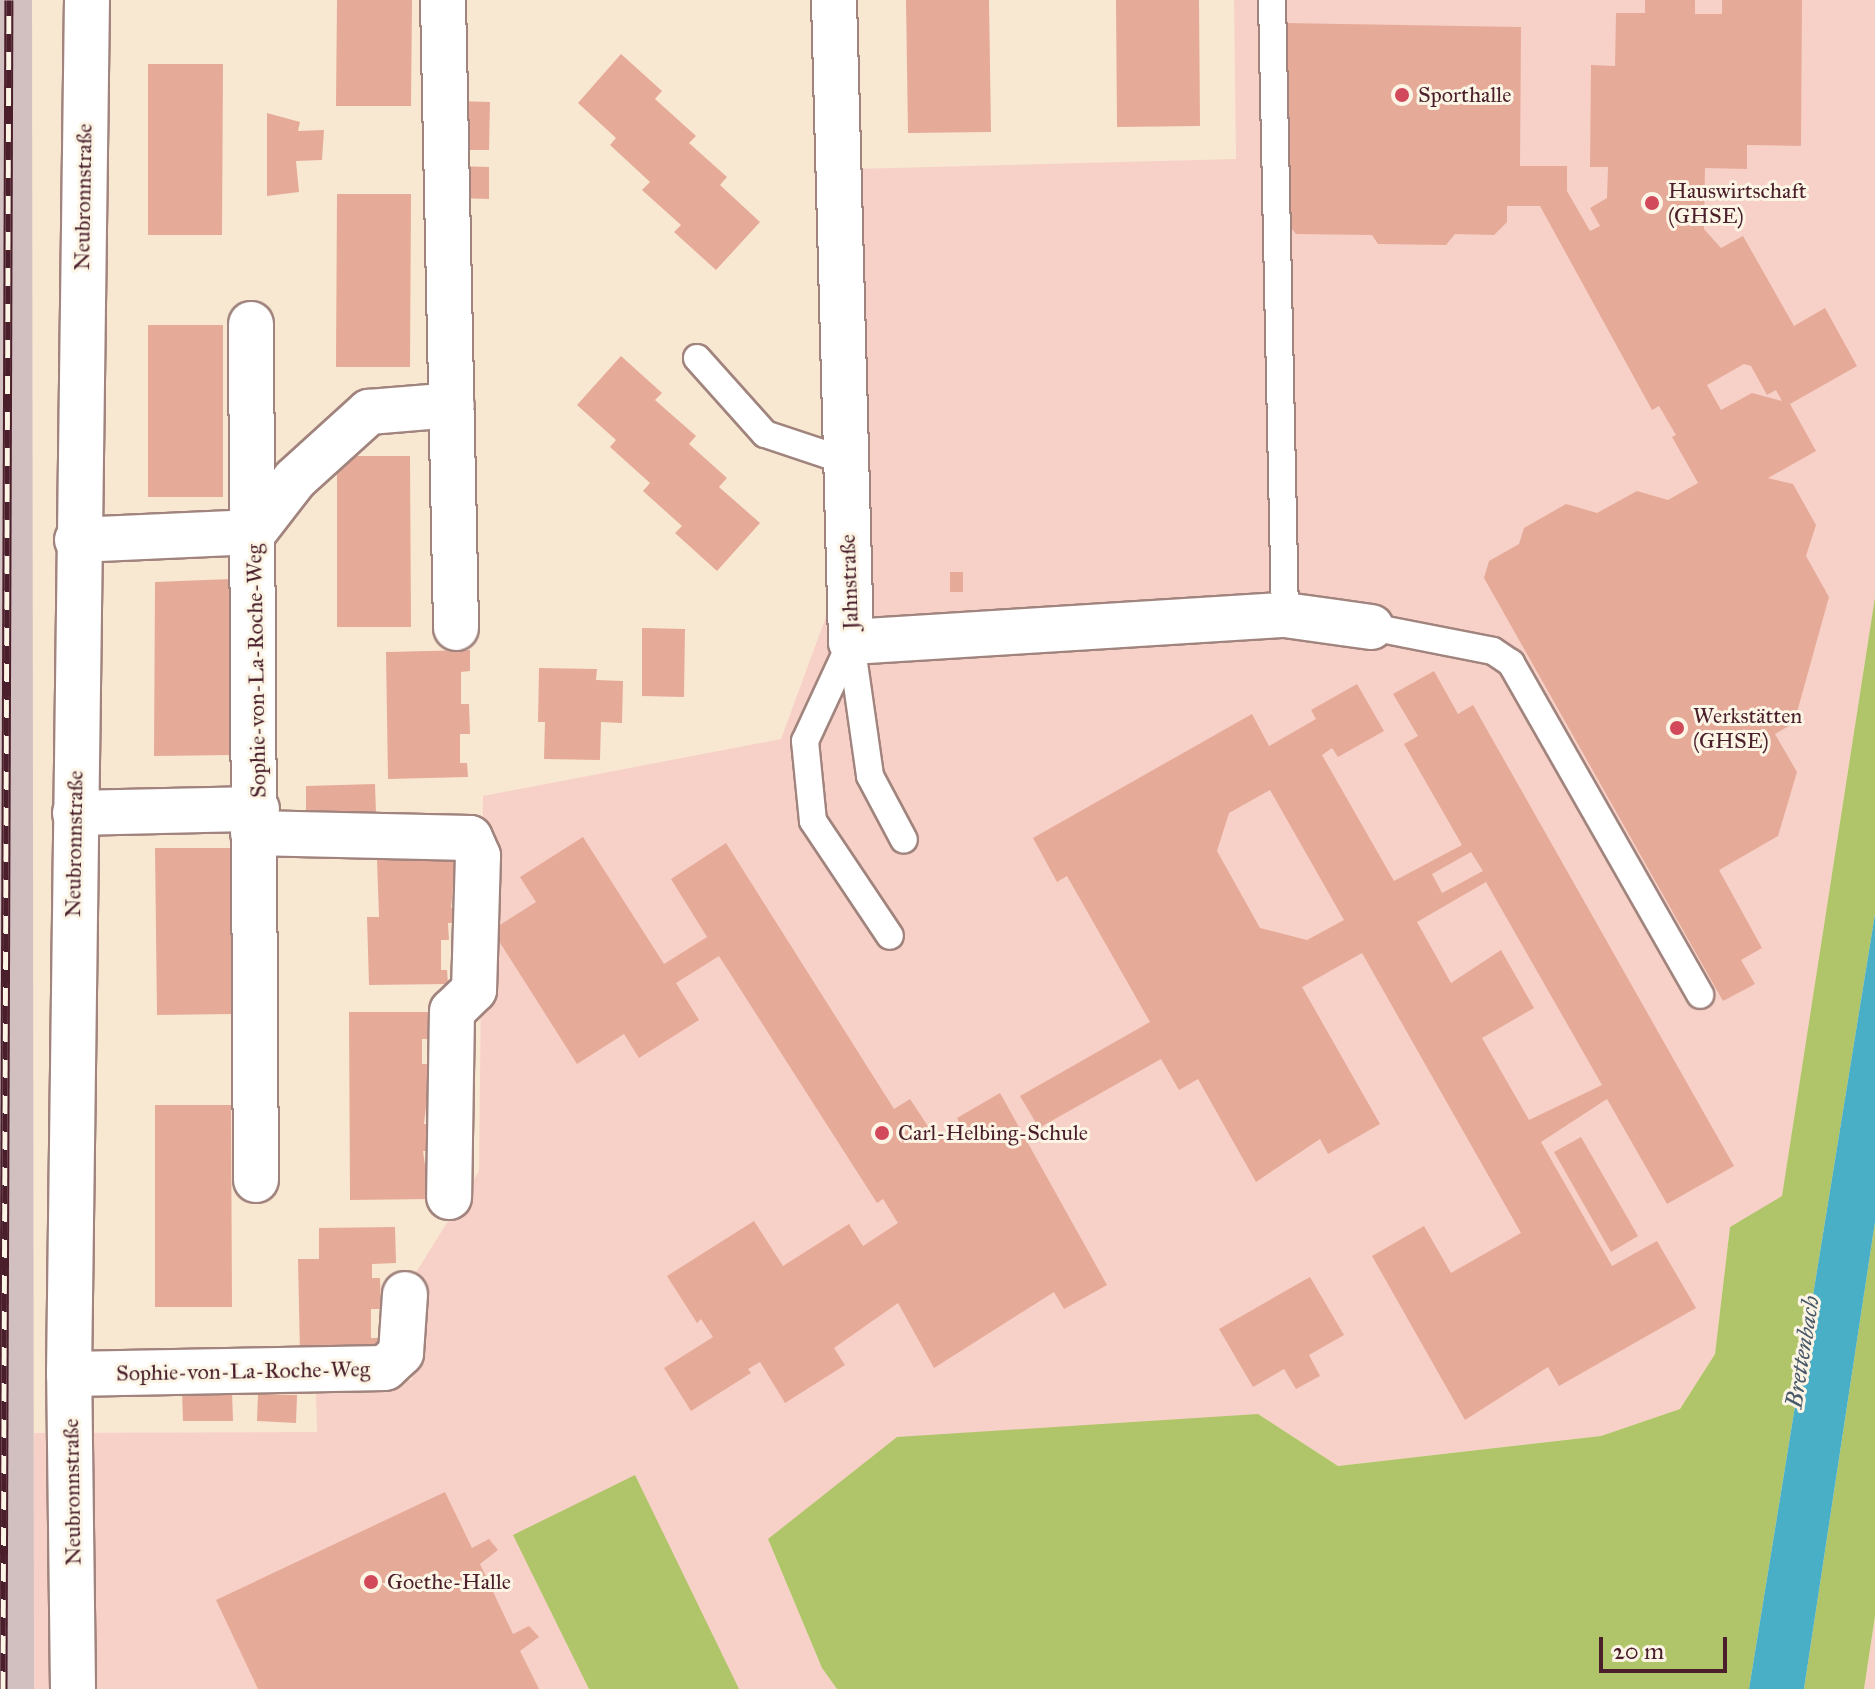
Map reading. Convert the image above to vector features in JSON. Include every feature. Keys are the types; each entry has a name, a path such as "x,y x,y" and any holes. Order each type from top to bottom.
{"street":[{"name":"Neubronnstraße","path":"73,1689 69,1374 77,540 87,0"},
{"path":"443,0 456,628"},
{"name":"Jahnstraße","path":"834,0 851,642 1285,615 1371,627"},
{"name":"Sophie-von-La-Roche-Weg","path":"251,324 256,1180"},
{"name":"Sophie-von-La-Roche-Weg","path":"77,540 254,532 295,479 369,412 452,405"},
{"name":"Sophie-von-La-Roche-Weg","path":"75,813 255,821 470,838 478,856 474,990 452,1011 449,1197"},
{"name":"Sophie-von-La-Roche-Weg","path":"69,1374 385,1368 401,1353 405,1294"}],"lane":[{"path":"1272,0 1285,615"},
{"path":"697,358 765,434 846,461"},
{"path":"1371,627 1493,651 1511,663 1700,995"},
{"path":"851,642 870,776 904,840"},
{"path":"851,642 805,741 813,821 890,936"}],"shaded area":[{"path":"0,0 32,0 34,1689 0,1689"},
{"path":"1234,0 1875,0 1875,597 1782,1197 1730,1227 1715,1354 1680,1409 1601,1436 1338,1466 1258,1414 768,1539 822,1668 837,1689 34,1689 34,1433 317,1432 316,1391 412,1380 412,1279 479,1171 483,796 781,739 827,614 815,170 1236,159"},
{"path":"1875,1616 1875,1689 1864,1689"}],"green space":[{"path":"1875,597 1875,914 1749,1689 837,1689 822,1668 768,1539 897,1437 1258,1414 1338,1466 1601,1436 1680,1409 1715,1354 1730,1227 1782,1196"},
{"path":"1875,1222 1875,1616 1864,1689 1804,1689"},
{"path":"635,1475 739,1689 589,1689 513,1535"}],"water":[{"path":"1875,914 1875,1222 1804,1689 1749,1689"}],"building":[{"path":"337,0 412,0 411,106 336,106"},
{"path":"906,0 989,0 991,132 908,133"},
{"path":"1116,0 1199,0 1200,126 1117,127"},
{"path":"1645,0 1695,0 1695,14 1722,14 1722,0 1802,0 1801,146 1747,145 1747,169 1705,168 1704,229 1721,248 1743,236 1794,326 1825,308 1857,366 1790,404 1816,451 1768,478 1793,484 1816,525 1806,556 1829,597 1794,723 1775,734 1797,772 1778,836 1719,870 1762,948 1741,960 1755,984 1723,1001 1484,578 1489,561 1519,544 1524,528 1566,504 1597,513 1637,491 1668,500 1698,483 1672,437 1676,435 1659,406 1652,410 1540,206 1507,206 1507,222 1494,235 1455,234 1446,245 1378,244 1372,235 1296,234 1287,223 1284,23 1521,27 1520,166 1567,166 1567,191 1590,231 1600,226 1590,208 1607,198 1608,167 1590,167 1591,65 1615,66 1616,13 1645,13","holes":["1744,364 1751,366 1767,395 1776,390 1782,401 1752,393 1721,410 1707,385"]},
{"path":"621,54 662,91 655,99 696,136 689,143 727,177 720,185 760,222 716,270 674,232 681,225 642,190 650,182 610,145 616,138 578,103"},
{"path":"148,64 223,64 222,235 148,235"},
{"path":"457,101 490,102 489,150 457,150"},
{"path":"267,113 300,122 298,131 324,130 322,160 296,161 299,192 267,196"},
{"path":"457,166 489,167 489,199 457,198"},
{"path":"337,194 411,194 410,367 336,367"},
{"path":"148,325 223,325 223,497 148,497"},
{"path":"621,356 662,393 655,400 696,436 689,444 727,478 719,487 760,523 717,571 675,533 682,526 643,491 650,483 610,447 616,440 577,405"},
{"path":"337,456 410,456 411,627 337,627"},
{"path":"950,572 963,572 963,592 950,592"},
{"path":"231,579 234,755 154,756 155,582"},
{"path":"642,628 685,629 684,697 642,696"},
{"path":"470,650 470,671 461,672 461,704 469,704 470,734 460,734 460,763 467,763 468,777 388,779 386,652"},
{"path":"539,668 597,669 596,680 623,681 622,723 601,722 600,760 544,759 545,722 538,722"},
{"path":"1434,671 1458,714 1473,705 1734,1166 1667,1204 1607,1099 1541,1142 1612,1266 1657,1241 1696,1308 1559,1386 1548,1367 1465,1420 1372,1256 1424,1226 1451,1273 1521,1233 1362,953 1302,987 1380,1124 1328,1154 1320,1139 1256,1182 1198,1079 1179,1090 1161,1059 1039,1128 1020,1096 1150,1022 1067,876 1057,882 1033,838 1252,714 1269,746 1316,719 1311,710 1357,684 1384,731 1338,757 1332,748 1322,755 1394,881 1462,845 1404,744 1418,736 1393,694","holes":["1270,790 1344,920 1307,940 1260,928 1217,851 1229,813","1471,852 1483,871 1442,893 1432,874","1486,882 1602,1085 1529,1120 1482,1038 1534,1008 1501,950 1451,983 1417,922"]},
{"path":"375,784 376,814 306,816 306,786"},
{"name":"Carl-Helbing-Schule","path":"583,837 664,964 707,937 671,879 726,843 894,1109 910,1099 937,1140 961,1126 957,1118 1000,1093 1107,1285 1064,1309 1054,1292 934,1368 898,1303 834,1348 845,1365 785,1403 760,1362 748,1369 751,1373 691,1411 664,1368 713,1337 701,1319 697,1323 667,1276 754,1221 783,1266 849,1224 863,1246 898,1223 883,1199 877,1203 719,956 676,983 699,1020 639,1058 624,1034 577,1064 492,930 536,902 520,877"},
{"path":"155,848 230,848 233,1014 157,1015"},
{"path":"456,857 451,908 460,908 460,923 448,923 449,940 441,940 441,970 447,970 448,984 369,985 367,917 379,917 377,859"},
{"path":"349,1012 431,1012 432,1039 422,1039 422,1064 431,1064 424,1124 431,1124 432,1151 423,1151 430,1199 350,1200"},
{"path":"155,1105 231,1105 232,1307 155,1307"},
{"path":"1581,1137 1638,1236 1611,1252 1554,1152"},
{"path":"395,1227 396,1263 372,1264 372,1278 380,1278 381,1309 371,1309 371,1338 379,1338 379,1353 300,1354 298,1259 319,1259 319,1228"},
{"path":"1310,1277 1344,1335 1309,1355 1320,1376 1296,1389 1284,1369 1253,1387 1219,1329"},
{"path":"182,1391 232,1391 233,1421 183,1421"},
{"path":"258,1394 297,1395 296,1423 257,1421"},
{"name":"Goethe-Halle","path":"445,1492 472,1548 489,1539 498,1550 480,1564 513,1634 529,1626 539,1637 520,1651 539,1689 258,1689 216,1600"}],"railway":[{"path":"3,1689 9,0"}],"place":[{"name":"Sporthalle","path":"1402,95"},
{"name":"Hauswirtschaft (GHSE)","path":"1652,203"},
{"name":"Werkstätten (GHSE)","path":"1677,728"},
{"name":"Carl-Helbing-Schule","path":"882,1133"},
{"name":"Goethe-Halle","path":"371,1582"}],"water label":[{"name":"Brettenbach","path":"1803,1352"}]}
